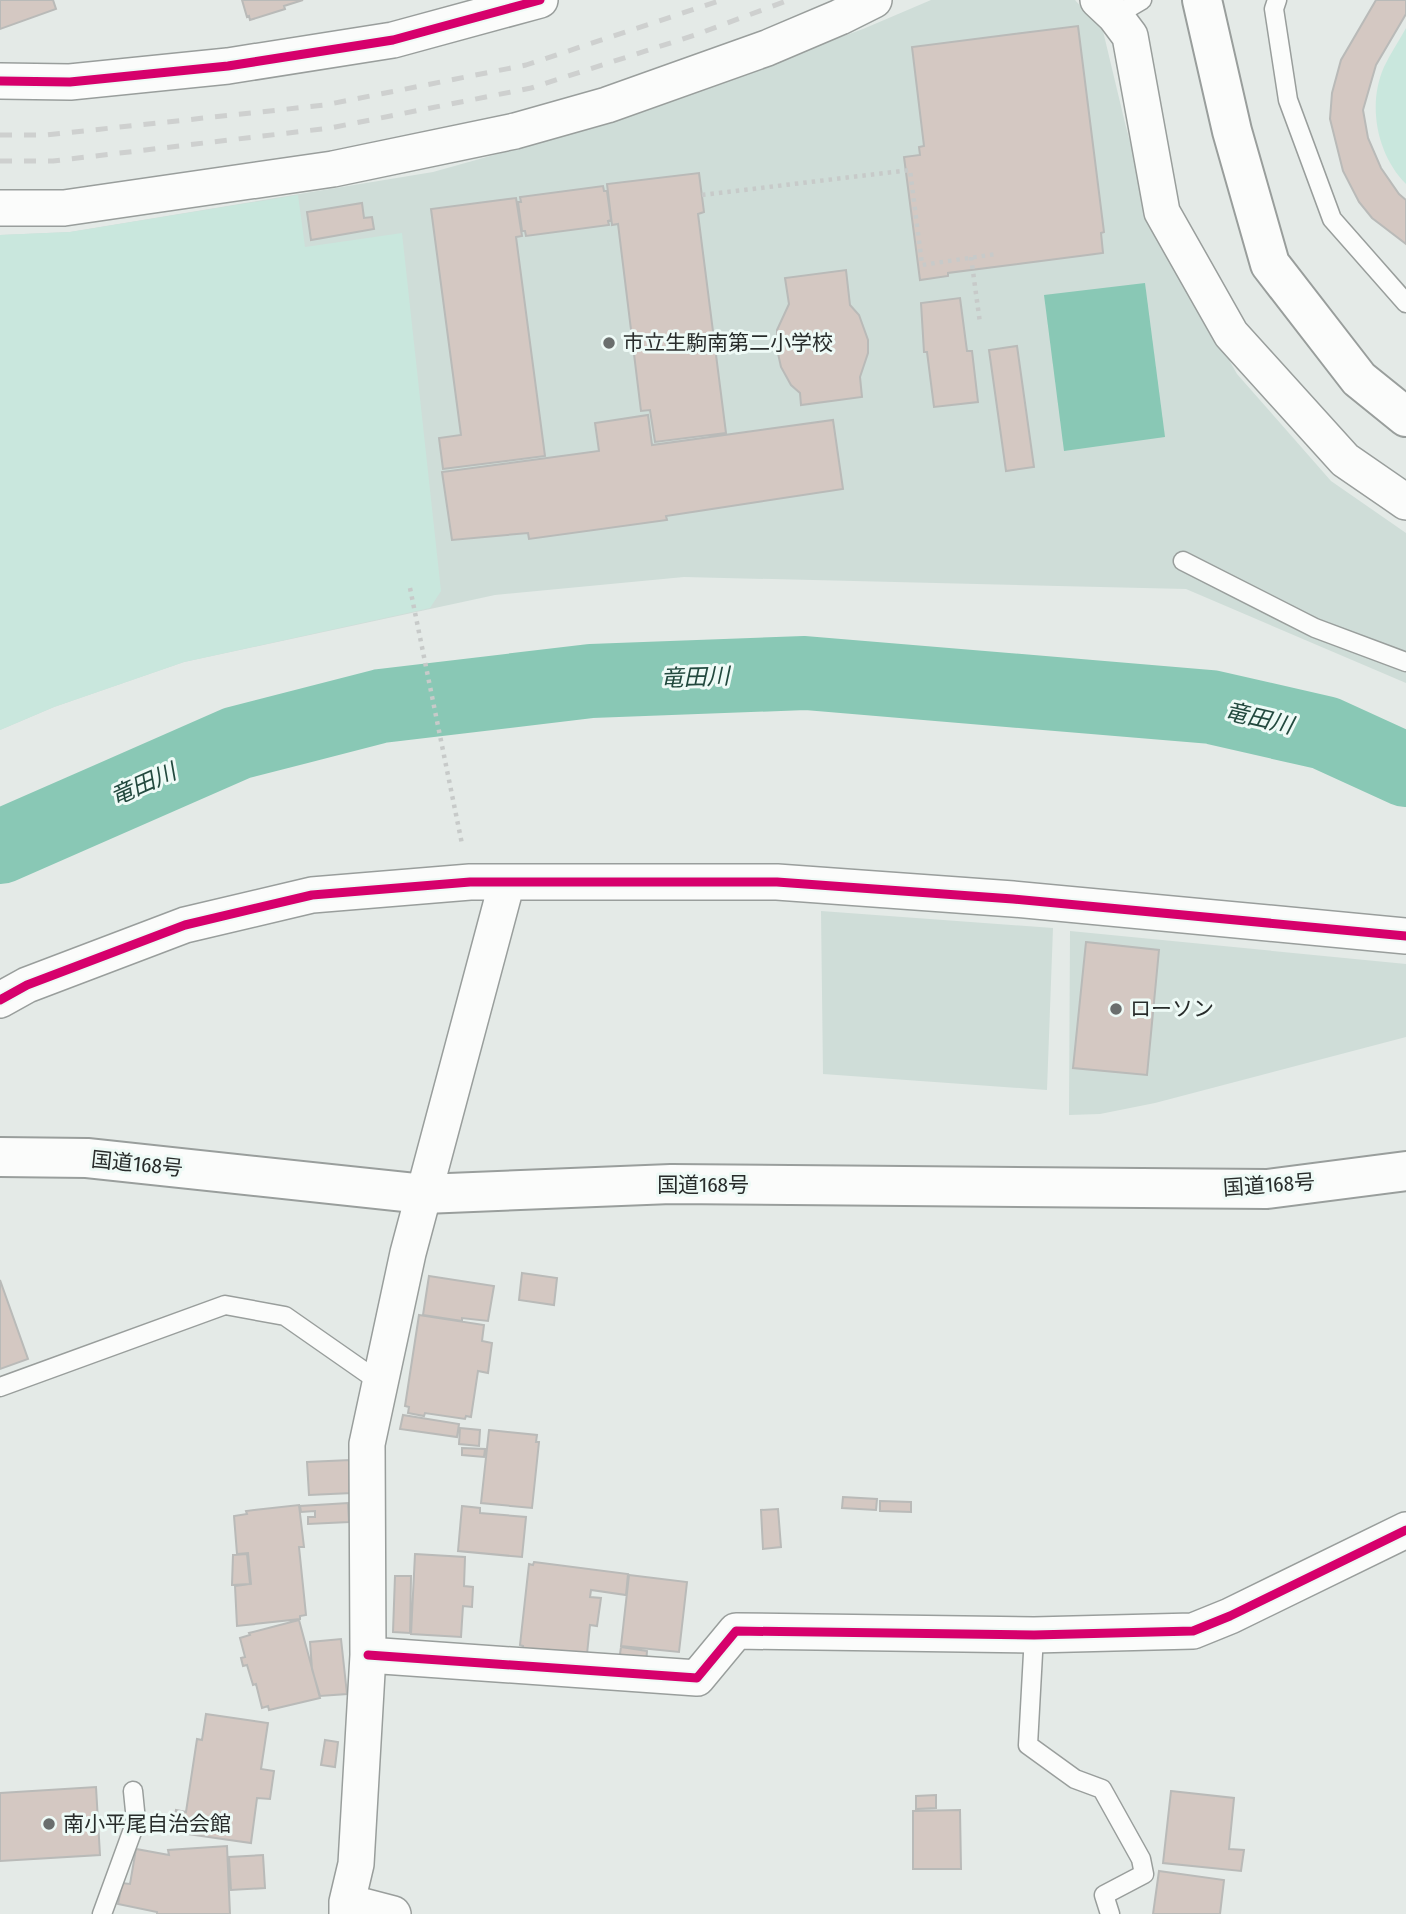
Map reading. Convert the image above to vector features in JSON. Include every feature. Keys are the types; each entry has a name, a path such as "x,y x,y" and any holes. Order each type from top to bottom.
{"main road":[{"path":"1202,0 1232,131 1270,264 1359,379 1406,417"},
{"name":"国道168号","path":"0,1157 87,1158 424,1194 671,1184 1267,1189 1406,1171"}],"street":[{"path":"0,81 70,82 228,66 393,40 540,0"},
{"path":"0,208 64,208 307,173 515,131 607,104 766,48 874,0"},
{"path":"1118,5 1130,36 1162,212 1231,334 1345,460 1406,502"},
{"path":"0,1000 27,985 186,925 312,895 470,882 777,882 1013,899 1406,936"},
{"path":"393,1914 343,1910 356,1864 368,1655 368,1444 408,1253 507,882"},
{"path":"368,1655 697,1678 736,1631 1034,1635 1193,1631 1230,1616 1406,1530"}],"lane":[{"path":"1277,0 1274,9 1288,100 1332,219 1406,303"},
{"path":"1183,561 1315,628 1406,662"},
{"path":"0,1387 225,1305 285,1316 381,1383"},
{"path":"1034,1635 1028,1745 1075,1779 1102,1789 1141,1859 1144,1874 1104,1895 1110,1914"},
{"path":"102,1914 136,1821 133,1791"}],"path":[{"path":"702,195 910,170 922,265 996,254"},
{"path":"971,257 980,323"},
{"path":"410,588 470,882"}],"shaded area":[{"name":"市立生駒南第二小学校","path":"931,0 1075,0 1103,31 1151,222 1237,374 1331,481 1406,533 1406,683 1186,589 684,577 495,595 184,662 54,707 0,730 0,235 70,232 433,172 584,130 863,29"},
{"path":"1406,28 1406,184 1388,159 1382,144 1376,97 1384,67"},
{"path":"298,195 305,247 402,233 441,591 430,608 184,662 54,707 0,730 0,235 70,232"},
{"path":"1145,283 1165,437 1064,451 1044,295"},
{"path":"821,911 1053,928 1047,1090 823,1074"},
{"path":"1070,931 1406,964 1406,1037 1155,1103 1100,1114 1069,1115"}],"building":[{"path":"0,0 53,0 56,9 0,29"},
{"path":"242,0 303,0 250,20"},
{"path":"1376,0 1406,0 1406,14 1376,65 1363,110 1368,138 1381,168 1406,200 1406,244 1372,218 1359,202 1343,171 1330,119 1332,93 1341,60"},
{"path":"1078,26 1104,232 1101,233 1103,253 948,273 948,276 920,280 904,157 920,155 919,147 924,146 912,47"},
{"path":"699,173 704,212 698,214 726,433 655,442 650,410 641,411 618,224 612,225 607,184"},
{"path":"603,186 604,191 607,191 611,220 608,221 609,225 526,236 525,231 522,231 518,202 521,202 520,197"},
{"path":"516,198 522,236 516,237 545,456 443,469 439,438 461,435 431,209"},
{"path":"362,203 364,218 372,217 374,229 311,240 307,212"},
{"path":"846,270 850,305 859,315 868,340 868,353 860,377 862,397 801,405 800,393 791,385 781,367 777,349 777,330 789,304 785,278"},
{"path":"960,298 967,351 972,351 978,402 934,407 927,352 924,352 921,303"},
{"path":"1017,346 1034,467 1006,471 989,350"},
{"path":"648,415 652,445 833,420 843,489 666,516 667,520 529,539 528,533 452,540 442,472 599,451 595,423"},
{"name":"ローソン","path":"1086,942 1159,950 1147,1075 1073,1068"},
{"path":"522,1273 557,1278 554,1305 519,1300"},
{"path":"429,1276 494,1286 488,1321 462,1318 462,1321 423,1315"},
{"path":"0,1280 28,1359 0,1369"},
{"path":"419,1315 484,1325 482,1341 492,1343 488,1373 478,1371 471,1417 466,1416 465,1419 408,1413 409,1407 405,1406"},
{"path":"403,1415 459,1424 457,1437 400,1429"},
{"path":"460,1428 480,1430 479,1446 459,1444"},
{"path":"489,1430 537,1435 536,1442 539,1442 532,1508 481,1503"},
{"path":"462,1448 485,1449 484,1457 462,1455"},
{"path":"350,1460 352,1493 309,1495 307,1462"},
{"path":"843,1497 877,1499 876,1510 842,1508"},
{"path":"880,1501 911,1502 911,1512 880,1511"},
{"path":"348,1503 349,1522 308,1524 308,1517 315,1517 315,1511 301,1512 300,1506"},
{"path":"299,1505 304,1547 299,1547 306,1615 300,1616 300,1619 237,1626 235,1586 251,1584 248,1553 237,1554 234,1516 247,1514 246,1511"},
{"path":"462,1506 480,1508 480,1513 526,1517 522,1557 458,1551"},
{"path":"778,1509 781,1547 763,1549 761,1510"},
{"path":"247,1554 250,1584 232,1585 233,1555"},
{"path":"415,1554 465,1557 464,1586 473,1587 472,1607 463,1606 461,1637 411,1634"},
{"path":"534,1562 628,1574 626,1595 591,1590 590,1597 601,1598 597,1626 590,1625 587,1654 523,1650 520,1645 529,1564 533,1565"},
{"path":"629,1575 687,1582 679,1652 621,1646"},
{"path":"395,1576 411,1576 410,1633 393,1632"},
{"path":"299,1620 320,1698 269,1710 268,1706 262,1708 256,1684 253,1685 247,1665 243,1666 241,1658 245,1657 240,1638 250,1635 249,1633"},
{"path":"341,1639 347,1694 320,1696 312,1669 310,1642"},
{"path":"621,1647 647,1651 646,1664 619,1661"},
{"path":"206,1714 268,1723 261,1769 274,1771 270,1799 257,1798 251,1843 173,1832 176,1810 186,1812 197,1739 202,1740"},
{"path":"325,1740 338,1742 335,1767 321,1765"},
{"name":"南小平尾自治会館","path":"96,1787 100,1855 0,1861 0,1793"},
{"path":"1171,1791 1234,1798 1229,1849 1244,1850 1241,1871 1163,1863"},
{"path":"936,1795 936,1808 916,1809 916,1796"},
{"path":"960,1810 961,1869 913,1869 913,1811"},
{"path":"227,1846 230,1914 157,1914 118,1904 122,1883 130,1884 136,1849 169,1855 168,1850"},
{"path":"263,1855 265,1888 231,1890 229,1857"},
{"path":"1159,1871 1224,1880 1220,1914 1153,1914"}],"waterway":[{"name":"竜田川","path":"0,847 237,743 381,706 591,681 805,673 1211,707 1325,733 1406,770"}],"railway":[{"path":"0,135 46,135 325,105 526,65 722,0"},
{"path":"0,161 53,161 330,128 531,88 695,35 789,0"}],"cycle path":[{"path":"0,81 70,82 228,66 393,40 540,0"},
{"path":"0,1000 27,985 185,925 312,895 470,882 777,882 1013,899 1406,936"},
{"path":"368,1655 697,1678 736,1631 1034,1635 1193,1631 1230,1616 1406,1530"}],"place":[{"name":"市立生駒南第二小学校","path":"609,343"},
{"name":"ローソン","path":"1116,1009"},
{"name":"南小平尾自治会館","path":"49,1824"}]}
